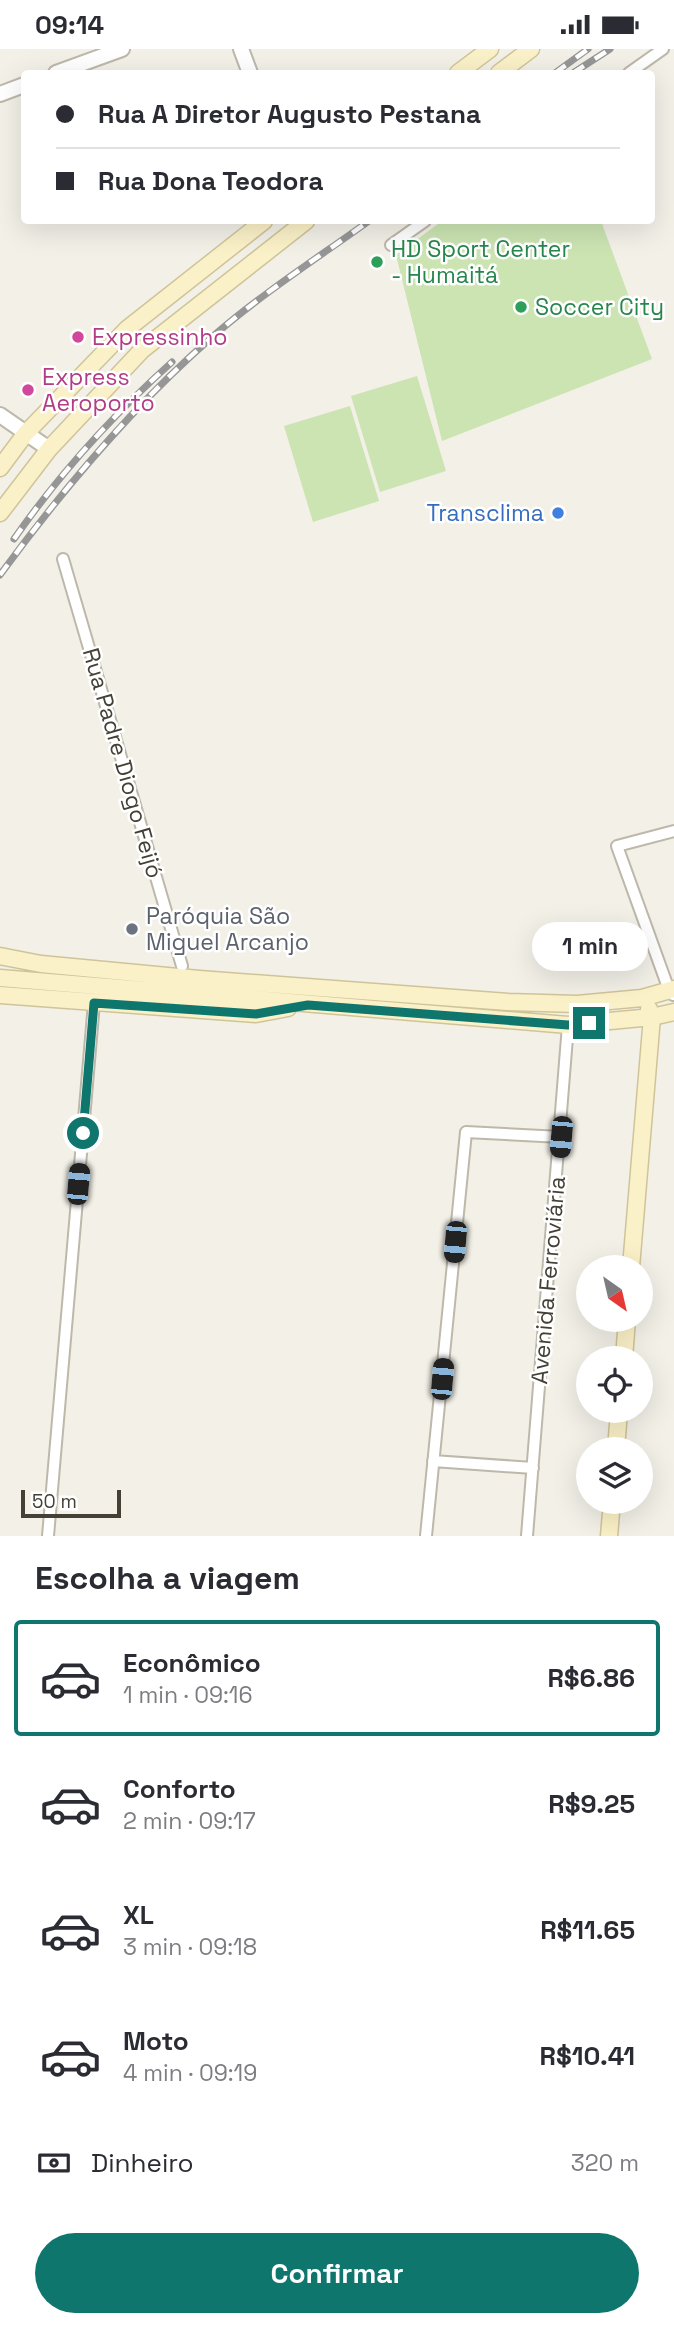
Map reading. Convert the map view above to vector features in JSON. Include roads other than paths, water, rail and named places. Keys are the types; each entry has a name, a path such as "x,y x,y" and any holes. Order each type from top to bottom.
{"main road":[{"path":"462,70 490,49"},
{"path":"503,70 531,49"},
{"path":"0,468 26,433 127,329 260,224"},
{"path":"0,513 48,449 142,350 302,224"},
{"path":"0,946 34,953 182,966 258,983"},
{"path":"0,956 308,1005 568,1025 652,1017 674,1012"},
{"path":"0,978 197,986 258,983 508,1002 577,1004 642,998 672,992"},
{"path":"0,995 256,1014 308,1005"},
{"path":"632,1255 652,1017 642,998"},
{"path":"609,1536 611,1514"}],"street":[{"path":"64,70 122,49"},
{"path":"241,49 249,70"},
{"path":"633,70 663,49"},
{"path":"0,95 21,86"},
{"path":"391,245 421,224"},
{"path":"0,415 48,449"},
{"name":"Rua Padre Diogo Feijó","path":"63,559 182,966"},
{"path":"672,992 617,846 674,831"},
{"path":"48,1536 94,1003"},
{"name":"Avenida Ferroviária","path":"527,1536 568,1025"},
{"path":"426,1536 466,1132 561,1137"},
{"path":"433,1461 533,1468"}],"railway":[{"path":"559,70 588,49"},
{"path":"578,70 610,49"},
{"path":"0,575 48,512 153,392 249,307 365,224"},
{"path":"14,539 88,446 172,362"}],"place":[{"name":"HD Sport Center - Humaitá","path":"377,262"},
{"name":"Soccer City","path":"521,307"},
{"name":"Expressinho","path":"78,337"},
{"name":"Express Aeroporto","path":"28,390"},
{"name":"Transclima","path":"558,513"},
{"name":"Paróquia São Miguel Arcanjo","path":"132,929"}]}
